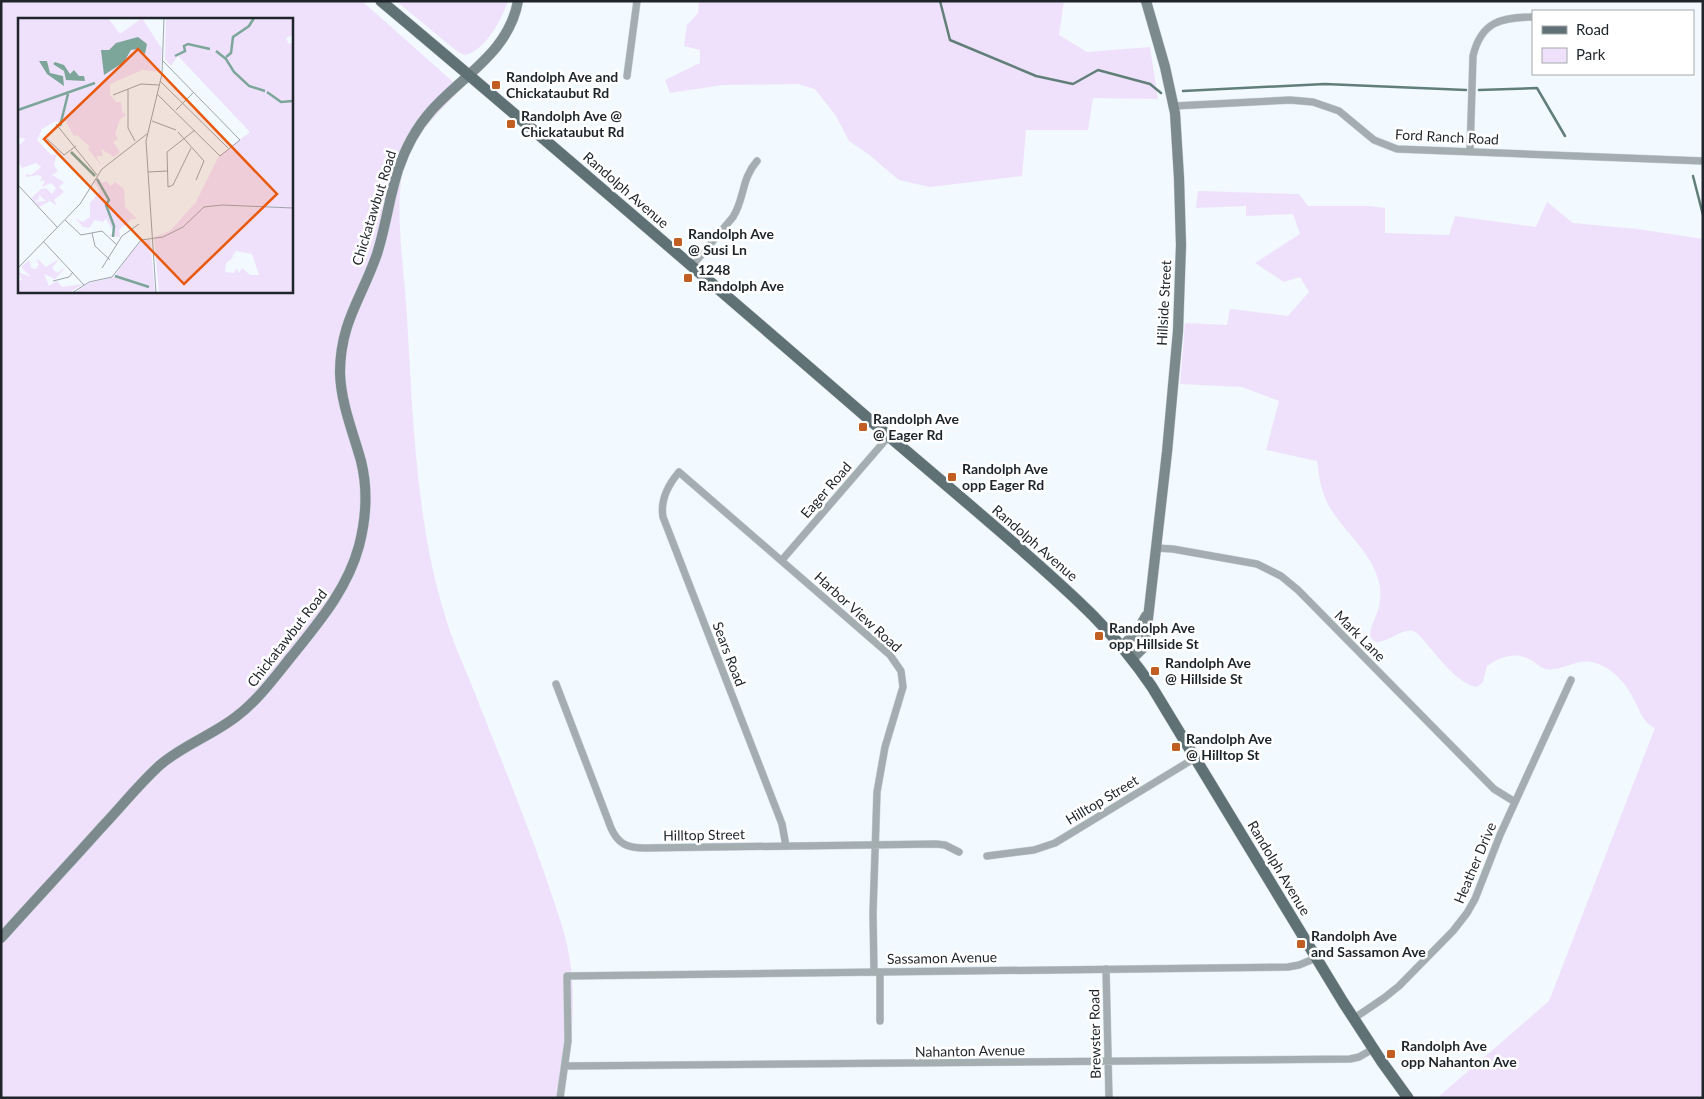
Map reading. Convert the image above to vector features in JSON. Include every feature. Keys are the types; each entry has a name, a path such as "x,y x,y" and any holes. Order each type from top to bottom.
{"main road":[{"name":"Randolph Avenue","path":"381,1 1072,594 1103,625 1122,646 1152,687 1353,1019 1408,1098"},
{"name":"Chickatawbut Road","path":"1,938 51,881 162,763 230,721 258,697 322,618 341,589 358,548 364,523 365,498 361,461 346,415 342,395 340,364 344,337 352,312 376,258 395,178 404,153 430,112 469,75 507,34 514,19 518,1"},
{"name":"Hillside Street","path":"1132,659 1145,642 1150,608 1167,452 1179,300 1181,233 1174,106 1146,1"},
{"name":"Hillside Street","path":"1122,646 1140,629 1150,608"}],"street":[{"path":"627,76 637,1"},
{"path":"1470,152 1473,56 1475,46 1486,30 1501,20 1511,17 1532,17"},
{"name":"Ford Ranch Road","path":"1174,106 1290,100 1313,102 1339,111 1374,140 1391,148 1703,161"},
{"path":"692,266 733,217 738,208 748,173 757,161"},
{"name":"Eager Road","path":"782,560 889,436"},
{"name":"Harbor View Road","path":"679,472 890,655 901,671 903,679 902,691 888,739 876,801 873,913 880,1021"},
{"name":"Sears Road","path":"679,472 668,487 664,498 662,507 663,517 782,824 786,846"},
{"name":"Mark Lane","path":"1156,548 1244,561 1264,567 1281,576 1298,590 1494,789 1515,802"},
{"name":"Heather Drive","path":"1353,1019 1400,986 1463,919 1475,899 1515,802 1571,680"},
{"name":"Hilltop Street","path":"556,684 611,828 623,844 645,848 936,844 950,847 960,852"},
{"name":"Hilltop Street","path":"987,856 1034,850 1055,842 1195,758"},
{"name":"Sassamon Avenue","path":"565,1066 568,1041 567,976 1294,966 1316,958"},
{"name":"Brewster Road","path":"1106,969 1109,1098"},
{"name":"Nahanton Avenue","path":"565,1066 1350,1059 1359,1057 1373,1049"},
{"path":"560,1098 565,1066"}],"green space":[{"path":"1,1 362,1 461,89 416,139 406,159 400,191 401,249 413,423 421,504 436,583 447,622 531,835 563,928 572,973 573,991 571,1044 564,1098 1,1098"},
{"path":"396,1 508,1 502,16 486,41 465,55 458,52"},
{"path":"699,1 1064,1 1059,35 1087,52 1150,47 1158,99 1093,98 1088,130 1026,130 1022,176 930,187 899,180 849,141 836,116 815,89 798,84 723,85 670,93 665,80 700,63 700,50 684,46 687,25 698,13"},
{"path":"1198,191 1299,194 1308,206 1369,206 1385,208 1385,233 1449,235 1455,216 1536,227 1547,202 1573,223 1637,229 1703,239 1703,1098 1437,1098 1549,1001 1655,728 1644,719 1630,692 1621,680 1610,670 1598,664 1585,662 1556,669 1546,669 1527,658 1509,656 1487,666 1483,682 1477,687 1469,685 1453,673 1414,631 1402,632 1379,642 1371,638 1370,632 1380,603 1379,582 1369,559 1326,501 1317,461 1266,450 1279,401 1242,387 1180,384 1185,323 1227,325 1230,309 1288,316 1309,292 1300,277 1284,282 1255,263 1300,234 1293,214 1246,216 1246,206 1196,208"}],"waterway":[{"path":"940,1 950,40 1036,76 1073,84 1098,70 1150,84 1161,93"},
{"path":"1183,91 1325,84 1466,90"},
{"path":"1479,90 1537,88 1565,136"},
{"path":"1693,176 1703,215"}],"place":[{"name":"Randolph Ave and Chickataubut Rd","path":"496,85"},
{"name":"Randolph Ave @ Chickataubut Rd","path":"511,124"},
{"name":"Randolph Ave @ Susi Ln","path":"678,242"},
{"name":"1248 Randolph Ave","path":"688,278"},
{"name":"Randolph Ave @ Eager Rd","path":"863,427"},
{"name":"Randolph Ave opp Eager Rd","path":"952,477"},
{"name":"Randolph Ave opp Hillside St","path":"1099,636"},
{"name":"Randolph Ave @ Hillside St","path":"1155,671"},
{"name":"Randolph Ave @ Hilltop St","path":"1176,747"},
{"name":"Randolph Ave and Sassamon Ave","path":"1301,944"},
{"name":"Randolph Ave opp Nahanton Ave","path":"1391,1054"}]}
